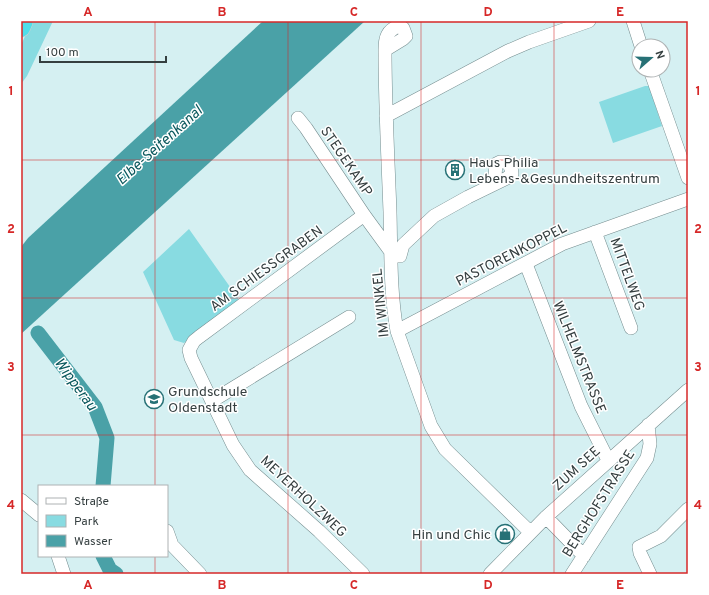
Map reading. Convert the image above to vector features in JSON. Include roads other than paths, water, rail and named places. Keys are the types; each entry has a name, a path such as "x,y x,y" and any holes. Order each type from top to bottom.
{"highway":[{"path":"21,28 24,21"}],"street":[{"path":"386,116 508,51 589,21"},
{"path":"633,21 638,38"},
{"name":"IM WINKEL","path":"385,50 391,254 397,331 431,426 437,438 445,449 530,532"},
{"path":"653,78 688,178"},
{"name":"STEGEKAMP","path":"298,118 391,254"},
{"path":"391,254 400,256 403,245 434,216 496,183"},
{"name":"PASTORENKOPPEL","path":"397,331 562,244 688,199"},
{"path":"367,219 390,214"},
{"name":"AM SCHIESSGRABEN","path":"189,350 194,341 199,337 367,219"},
{"name":"MITTELWEG","path":"595,232 631,328"},
{"name":"WILHELMSTRASSE","path":"526,264 581,406 608,460"},
{"path":"212,401 348,317"},
{"name":"MEYERHOLZWEG","path":"189,350 191,358 233,445 250,470 363,574"},
{"name":"ZUM SEE","path":"490,574 546,517 688,390"},
{"name":"BERGHOFSTRASSE","path":"578,572 584,556 647,458 650,444 648,425"},
{"path":"21,500 38,514"},
{"path":"650,574 640,552 640,547 661,536 688,509"},
{"path":"546,517 584,556"},
{"path":"169,544 200,574"},
{"path":"58,557 64,574"}],"water":[{"name":"Elbe-Seitenkanal","path":"263,21 365,21 21,334 21,247 28,238"}],"waterway":[{"name":"Wipperau","path":"38,333 95,407 107,438 103,485"},
{"name":"Wipperau","path":"104,557 110,570 116,574"}],"place":[{"name":"Haus Philia Lebens-&Gesundheitszentrum","path":"455,170"},
{"name":"Grundschule Oldenstadt","path":"154,399"},
{"name":"Hin und Chic","path":"505,534"}]}
